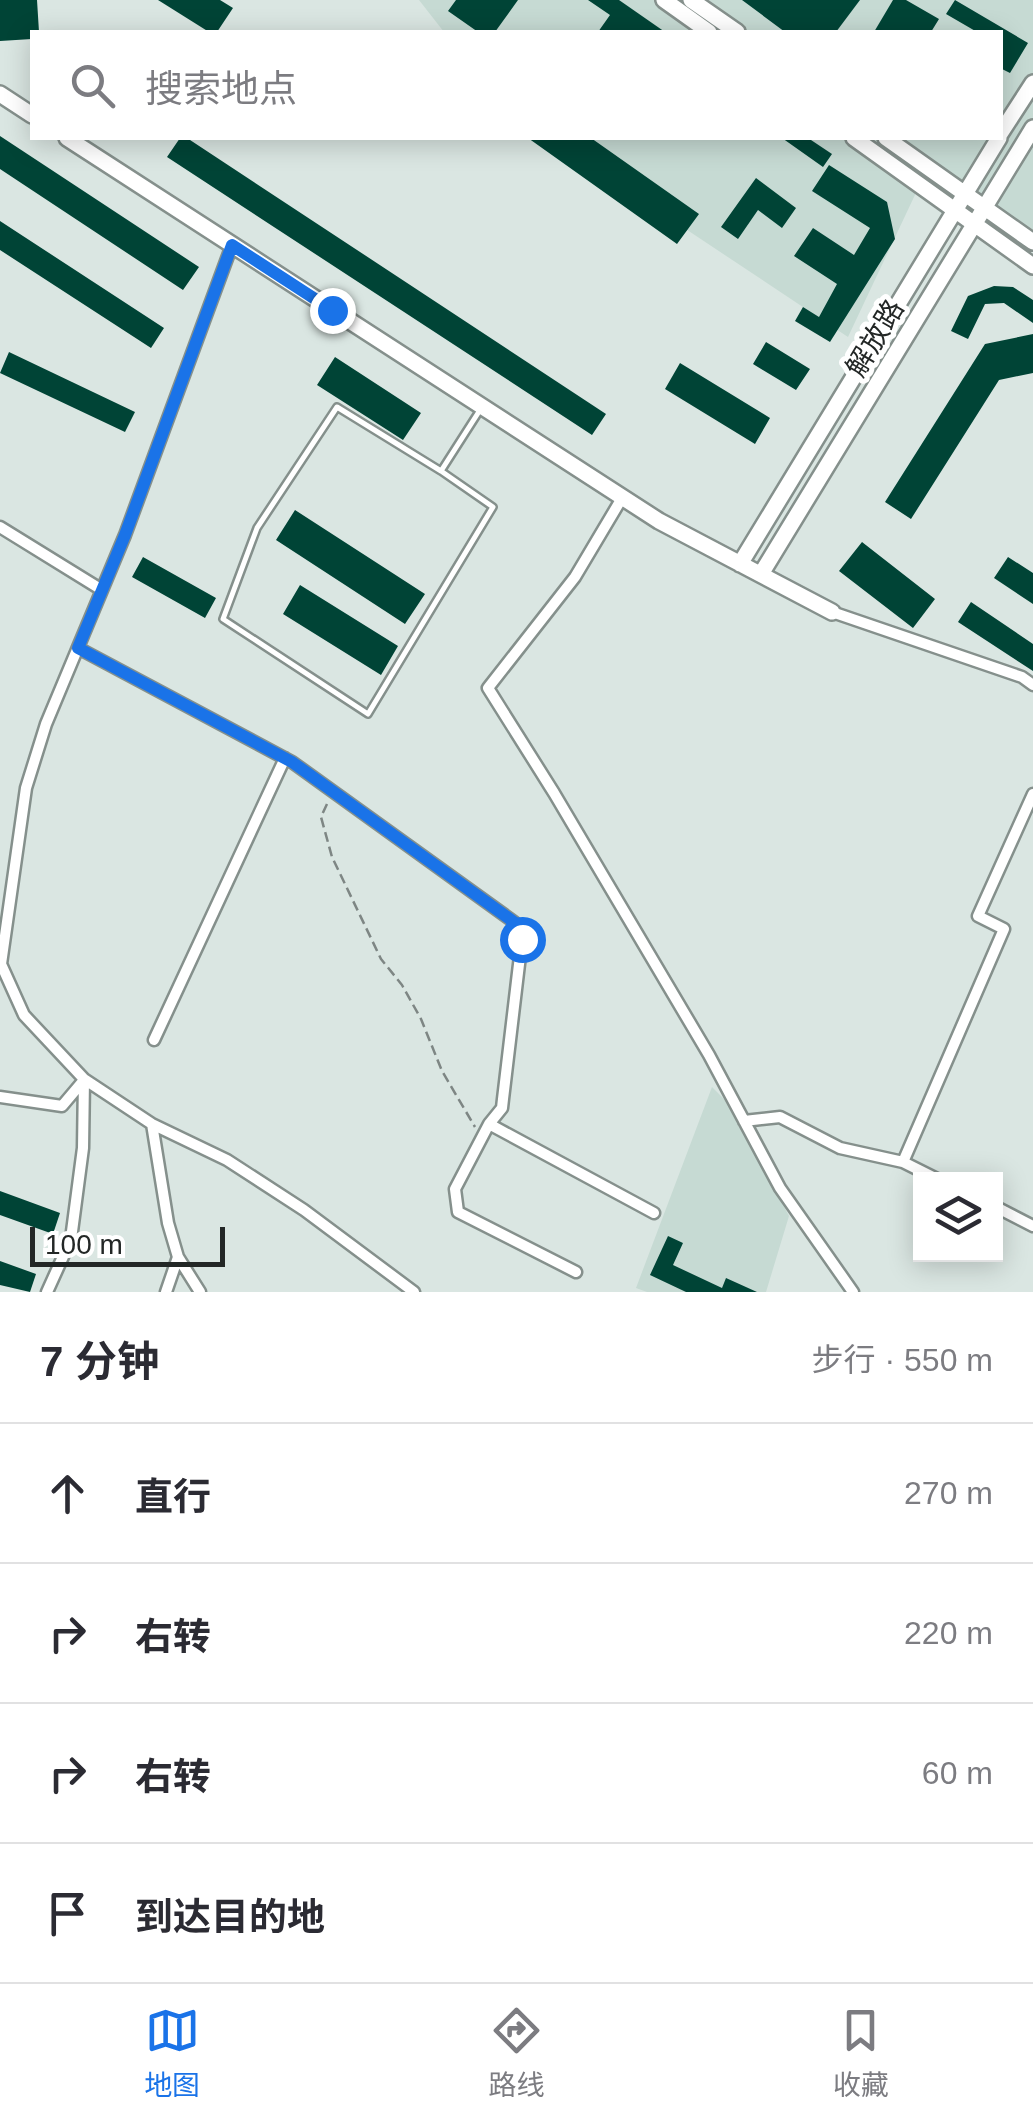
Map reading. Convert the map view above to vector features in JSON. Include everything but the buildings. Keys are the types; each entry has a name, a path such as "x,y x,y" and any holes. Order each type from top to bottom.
{"street":[{"path":"664,0 705,30"},
{"path":"691,0 734,30"},
{"name":"解放路","path":"1003,130 1033,83"},
{"path":"0,94 30,114"},
{"name":"解放路","path":"760,574 1033,128"},
{"path":"70,140 658,521 832,612 1022,677 1033,686"},
{"path":"857,140 1033,266"},
{"path":"889,140 1033,242"},
{"name":"解放路","path":"740,564 996,140"},
{"path":"232,245 102,590 46,724 26,788 1,964 4,979 24,1015 84,1079 152,1124 227,1160 304,1210 414,1292"},
{"path":"622,498 575,576 488,688 564,809 780,1188 853,1292"},
{"path":"0,527 102,590"},
{"path":"78,648 285,758 514,922 522,939 510,1015 504,1098 455,1189 458,1212 576,1272"},
{"path":"154,1040 285,758"},
{"path":"903,1162 1004,929 978,916 1033,794"},
{"path":"0,1097 62,1106 84,1079"},
{"path":"47,1292 71,1238 84,1148 84,1079"},
{"path":"744,1121 780,1117 840,1148 903,1162 923,1172"},
{"path":"152,1124 168,1224 178,1258 200,1292"},
{"path":"489,1124 654,1213"},
{"path":"1003,1211 1033,1226"},
{"path":"166,1292 178,1258"}],"lane":[{"path":"337,407 441,471 493,507 368,714 223,619 258,528 337,407"},
{"path":"441,471 482,407"}],"path":[{"path":"332,790 321,817 332,856 381,959 402,985 442,1071 482,1136"}],"shaded area":[{"path":"419,0 1033,0 1033,236 930,163 848,337 552,140 1003,140 1003,30 442,30"},
{"path":"712,1087 729,1104 789,1216 766,1292 647,1292 636,1288"}],"route":[{"path":"332,310 232,245 125,535 78,648 292,762 514,922 522,939"}]}
